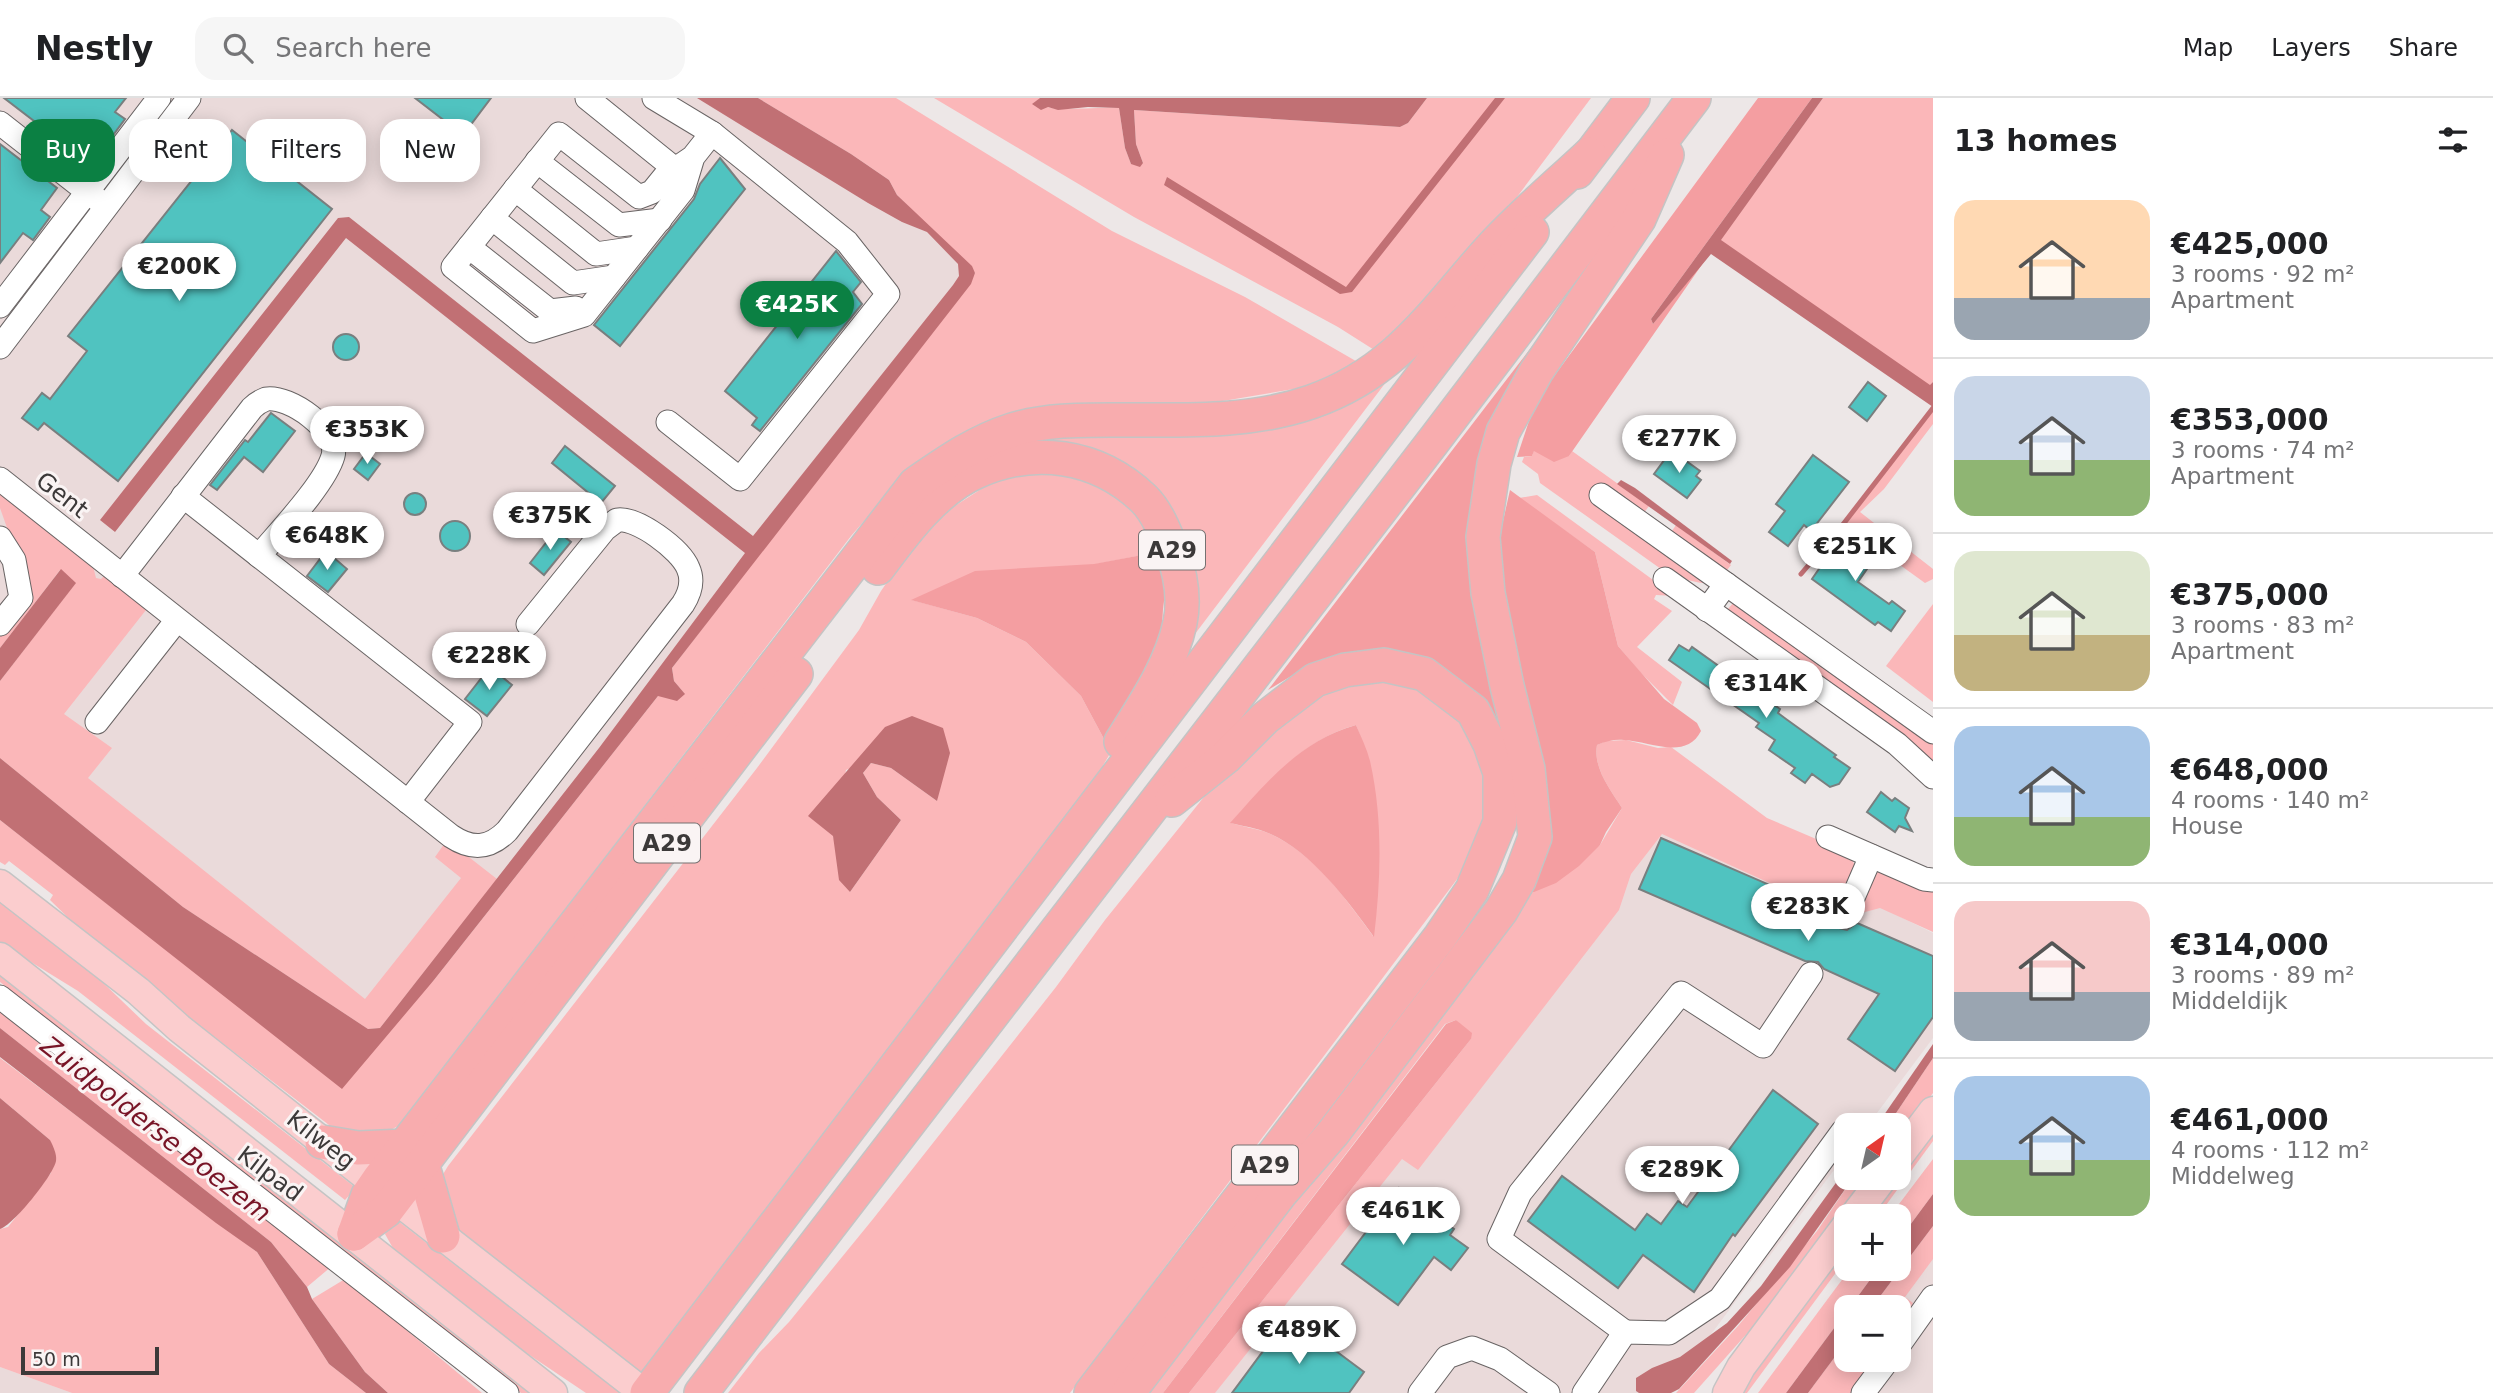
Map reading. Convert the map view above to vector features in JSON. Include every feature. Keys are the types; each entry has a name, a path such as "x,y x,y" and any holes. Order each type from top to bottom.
{"highway":[{"name":"A29","path":"645,1393 1040,879 1633,98"},
{"name":"A29","path":"711,1381 1465,400 1691,101"},
{"name":"A29","path":"1128,1393 1280,1194 1333,1133 1501,911 1519,880 1535,837 1528,769 1488,593 1483,537 1493,464 1503,432 1536,372 1639,219 1691,101"},
{"name":"A29","path":"413,1155 915,484 963,450 1013,429 1069,420 1217,420 1269,414 1313,401 1359,380 1384,364 1423,328 1492,247 1590,154"},
{"name":"A29","path":"354,1234 386,1211 385,1191 930,503 974,472 1016,458 1065,457 1109,473 1145,500 1164,528 1180,572 1180,622 1161,675 1040,879"},
{"name":"A29","path":"1091,1393 1440,937 1472,890 1500,822 1500,774 1490,744 1473,710 1424,674 1384,666 1345,670 1315,680 1265,718 1226,757 1132,832"},
{"path":"322,1142 413,1155 443,1236"}],"main road":[{"name":"Kilweg","path":"0,884 322,1142 645,1393"},
{"path":"0,957 553,1393"},
{"path":"1911,1140 1933,1111"},
{"path":"1863,1204 1874,1190"},
{"path":"1727,1393 1741,1367 1834,1242"},
{"path":"1712,1393 1741,1367"}],"street":[{"path":"0,306 159,98"},
{"path":"587,98 684,163"},
{"path":"654,98 712,133 846,242 888,294 740,479 668,422"},
{"path":"0,347 186,99"},
{"path":"0,123 106,206"},
{"path":"684,163 683,190 591,306 550,311 469,247 559,134 639,197 652,192 665,176 684,163 712,133"},
{"path":"537,161 619,225 660,220"},
{"path":"515,189 596,254 637,248"},
{"path":"492,218 573,283 614,277"},
{"path":"122,576 252,408 261,401 274,399 290,405 317,422 334,441 335,447 332,461 316,486 260,556"},
{"name":"Gent","path":"0,479 467,846 486,846 501,838 688,598 692,582 688,566 671,548 644,527 632,521 617,520 605,529 528,624"},
{"path":"1601,495 1933,732"},
{"path":"183,496 470,722 408,802"},
{"path":"0,538 14,560 21,598 0,624"},
{"path":"1665,579 1897,744 1933,777"},
{"path":"1707,610 1726,584"},
{"path":"97,722 177,620"},
{"path":"1828,837 1924,879 1933,880"},
{"path":"1845,916 1871,856"},
{"path":"1811,974 1763,1046 1681,993 1520,1193 1499,1239 1625,1332 1669,1333 1720,1299 1834,1143"},
{"name":"Kilpad","path":"0,997 507,1393"},
{"path":"1911,1329 1933,1297"},
{"path":"1585,1391 1625,1332"},
{"path":"1420,1393 1447,1357 1472,1348 1500,1359 1548,1393"},
{"path":"1863,1393 1879,1372"}],"shaded area":[{"path":"0,98 718,98 983,261 375,1041 207,931 0,762"},
{"path":"697,98 758,98 851,154 889,180 897,195 972,266 975,273 971,284 672,668 674,681 685,694 677,701 658,696 434,980 342,1089 0,820 0,758 183,907 368,1029 380,1028 599,748 745,553 346,238 115,532 100,520 338,218 349,217 753,536 953,285 959,276 958,264 927,232 868,203"},
{"path":"758,98 896,98 1112,231 1245,297 1361,364 1323,384 1199,405 1063,405 899,481 851,536 400,1125 379,1136 342,1135 100,949 50,900 53,895 9,861 5,865 0,862 0,820 329,1077 434,980 658,696 684,693 674,681 672,668 975,273 897,195 889,180"},
{"path":"934,98 1040,98 1053,108 1119,108 1125,148 1131,164 1143,163 1136,144 1134,110 1400,127 1408,123 1427,98 1591,98 1499,221 1379,353 1338,327 1134,217"},
{"path":"1040,98 1427,98 1408,123 1400,127 1134,110 1136,144 1143,163 1140,167 1131,164 1125,148 1119,108 1058,110 1048,107 1041,110 1032,104"},
{"path":"1495,98 1505,98 1352,292 1340,294 1164,185 1167,177 1346,287"},
{"path":"1758,98 1812,98 1651,319 1653,324 1710,253 1569,456 1554,462 1534,451 1532,456 1517,457 1529,421 1549,383"},
{"path":"1812,98 1823,98 1721,240 1930,385 1933,382 1933,407 1711,254 1653,324 1651,319"},
{"path":"1823,98 1933,98 1933,382 1930,386 1720,240"},
{"path":"1550,323 1484,465 1515,762 1476,701 1310,665 1268,690"},
{"path":"1402,361 1179,655 1146,489 1018,440 1164,428"},
{"path":"1933,408 1933,424 1884,489 1860,512 1933,569 1933,579 1925,583 1882,552 1877,554 1841,527"},
{"path":"1534,450 1569,456 1572,451 1649,506 1641,517 1706,579 1703,583 1668,574 1540,483 1538,474 1522,462 1524,457 1532,456"},
{"path":"1020,472 1046,472 1096,481 1148,525 1158,552 912,600 977,618 1026,642 1081,696 1111,752 1086,794 642,1373 450,1224 439,1181 757,768 859,630 907,553 947,511 989,484","holes":["943,728 937,801 891,768 871,763 863,773 877,797 901,820 850,892 833,836 846,770"]},
{"path":"1621,480 1732,561 1730,564 1617,484"},
{"path":"1510,490 1595,552 1618,646 1664,699 1697,723 1701,731 1694,740 1677,747 1621,740 1597,745 1600,770 1622,808 1600,845 1579,866 1556,883 1534,892 1519,890 1541,761 1507,620 1501,530"},
{"path":"0,492 93,566 96,578 101,579 105,575 146,610 64,714 112,748 88,778 365,999 461,878 435,857 447,840 497,879 380,1028 368,1029 183,907 0,758 0,681 75,583 60,570 0,648 0,634 27,584 0,508"},
{"path":"1537,495 1675,596 1656,595 1654,599 1672,611 1637,647 1682,682 1673,705 1618,646 1595,552 1519,498"},
{"path":"1676,525 1731,565 1724,574 1668,537"},
{"path":"1158,552 1167,578 1160,662 1111,752 1081,696 1026,642 977,618 911,600 975,571 1094,564"},
{"path":"61,569 76,583 0,681 0,648"},
{"path":"1734,602 1933,736 1933,765 1727,610"},
{"path":"1933,604 1933,702 1886,666"},
{"path":"1369,675 1409,685 1438,697 1467,729 1480,759 1486,793 1481,835 1473,858 1070,1393 728,1393 873,1219 1056,987 1105,920 1253,736 1289,704","holes":["1356,725 1369,759 1373,936 1327,877 1299,852 1268,833 1231,823 1287,764 1319,741 1337,732"]},
{"path":"912,716 943,728 950,753 937,801 891,768 871,763 863,773 877,797 901,820 850,892 839,880 833,836 808,816 885,727"},
{"path":"1356,725 1370,761 1379,826 1374,937 1327,878 1299,852 1268,833 1230,823 1286,764 1318,741"},
{"path":"1626,740 1658,748 1671,747 1767,818 1849,853 1856,868 1842,902 1831,911 1662,834 1631,874 1619,910 1418,1170 1402,1159 1215,1393 1189,1393 1471,1039 1456,1020 1445,1024 1163,1393 1138,1393 1505,907 1600,845 1622,808 1600,770 1597,745 1606,741"},
{"path":"1652,794 1933,933 1933,1038 1877,1113 1834,1113 1834,1170 1667,1393 1209,1393"},
{"path":"1887,868 1933,885 1933,932 1880,908 1854,915 1870,876"},
{"path":"0,897 70,951 146,1024 356,1188 345,1200 78,991 0,943"},
{"path":"0,970 539,1393 521,1393 0,982"},
{"path":"0,1008 332,1266 307,1287 271,1242 0,1028"},
{"path":"1456,1020 1472,1033 1471,1039 1189,1393 1163,1393 1446,1024"},
{"name":"Zuidpolderse Boezem","path":"0,1028 271,1242 307,1287 312,1299 365,1372 388,1393 366,1393 329,1364 257,1252 0,1057"},
{"path":"1933,1044 1933,1058 1896,1113 1885,1113"},
{"path":"0,1058 257,1252 329,1364 366,1393 72,1393 0,1367 0,1229 8,1227 51,1173 50,1140 0,1098"},
{"path":"1933,1058 1933,1093 1911,1122 1911,1113 1896,1113"},
{"path":"0,1098 50,1140 56,1161 32,1199 14,1219 0,1229"},
{"path":"1933,1127 1933,1141 1911,1171 1911,1157"},
{"path":"1933,1159 1933,1194 1911,1224 1911,1204 1899,1204"},
{"path":"1834,1186 1834,1190 1845,1190 1790,1267 1679,1389 1671,1393 1636,1391 1636,1378 1652,1368 1680,1357 1727,1323 1761,1286"},
{"path":"1845,1190 1860,1190 1850,1204 1835,1204"},
{"path":"1887,1190 1897,1190 1887,1204 1877,1204"},
{"path":"1933,1194 1933,1226 1911,1255 1911,1224"},
{"path":"1834,1206 1834,1226 1793,1282 1694,1393 1676,1393 1738,1326 1817,1231"},
{"path":"393,1217 621,1393 586,1393 522,1350 394,1250 385,1234"},
{"path":"1933,1226 1933,1393 1808,1393 1834,1358 1834,1372 1911,1372 1911,1295 1881,1295 1892,1281 1911,1281 1911,1255"},
{"path":"1933,1226 1933,1259 1906,1295 1881,1295 1892,1281 1911,1281 1911,1255"},
{"path":"1834,1262 1834,1275 1747,1393 1739,1393"},
{"path":"345,1279 482,1393 388,1393 365,1372 312,1299"},
{"path":"1841,1281 1869,1281 1859,1295 1834,1295 1834,1328 1786,1393 1758,1393"},
{"path":"1869,1281 1892,1281 1881,1295 1859,1295"},
{"path":"1834,1328 1834,1358 1808,1393 1786,1393"},
{"path":"1834,1358 1834,1372 1872,1372 1857,1393 1808,1393"},
{"path":"0,1367 72,1393 0,1393"}],"building":[{"path":"4,98 126,98 115,112 125,119 115,133 115,119 31,119"},
{"path":"415,98 491,98 475,119 442,119"},
{"path":"232,130 246,141 246,182 298,182 332,209 118,481 44,423 38,430 22,418 42,393 50,399 87,351 68,336 191,182 232,182"},
{"path":"0,144 21,160 21,182 49,182 57,188 41,210 50,217 33,240 23,233 0,263"},
{"path":"720,158 745,189 620,346 594,325 694,199 700,184"},
{"path":"836,251 861,282 853,292 862,304 760,431 752,425 757,418 725,391"},
{"path":"346,334 355,338 359,347 355,356 346,360 337,356 333,347 337,338"},
{"path":"1868,382 1886,396 1867,421 1849,407"},
{"path":"271,413 295,431 263,472 244,457 217,490 210,485 245,440 248,442"},
{"path":"565,446 615,486 601,503 552,463"},
{"path":"366,453 380,464 368,480 354,469"},
{"path":"1668,455 1679,463 1682,458 1700,471 1696,476 1701,480 1687,498 1654,474"},
{"path":"1813,455 1849,482 1811,531 1804,525 1788,546 1769,532 1785,511 1776,504"},
{"path":"415,493 423,496 426,504 423,512 415,515 407,512 404,504 407,496"},
{"path":"455,521 466,525 470,536 466,547 455,551 444,547 440,536 444,525"},
{"path":"556,530 571,542 544,575 530,563"},
{"path":"1844,533 1876,556 1858,582 1889,604 1892,601 1905,611 1891,631 1878,622 1875,625 1812,579"},
{"path":"326,551 347,569 328,592 307,576"},
{"path":"1679,645 1689,651 1692,647 1780,709 1778,713 1836,755 1834,757 1850,768 1839,784 1830,787 1812,774 1805,783 1791,773 1795,768 1769,750 1775,740 1756,727 1759,723 1669,660"},
{"path":"490,667 512,685 487,716 465,699"},
{"path":"1881,792 1892,801 1895,798 1909,808 1905,818 1912,831 1899,826 1895,832 1867,812"},
{"path":"1661,838 1832,912 1833,924 1839,928 1847,930 1857,923 1933,956 1933,1017 1895,1071 1848,1039 1879,994 1824,969 1818,962 1805,961 1639,889"},
{"path":"1773,1090 1818,1124 1735,1236 1733,1234 1694,1292 1643,1255 1618,1288 1528,1221 1562,1176 1635,1230 1647,1214 1661,1224 1678,1201 1687,1207"},
{"path":"1399,1188 1454,1229 1450,1235 1468,1248 1451,1270 1434,1257 1398,1305 1342,1264"},
{"path":"1289,1316 1364,1372 1349,1393 1232,1393"}],"waterway":[{"path":"1801,574 1933,408"}]}
